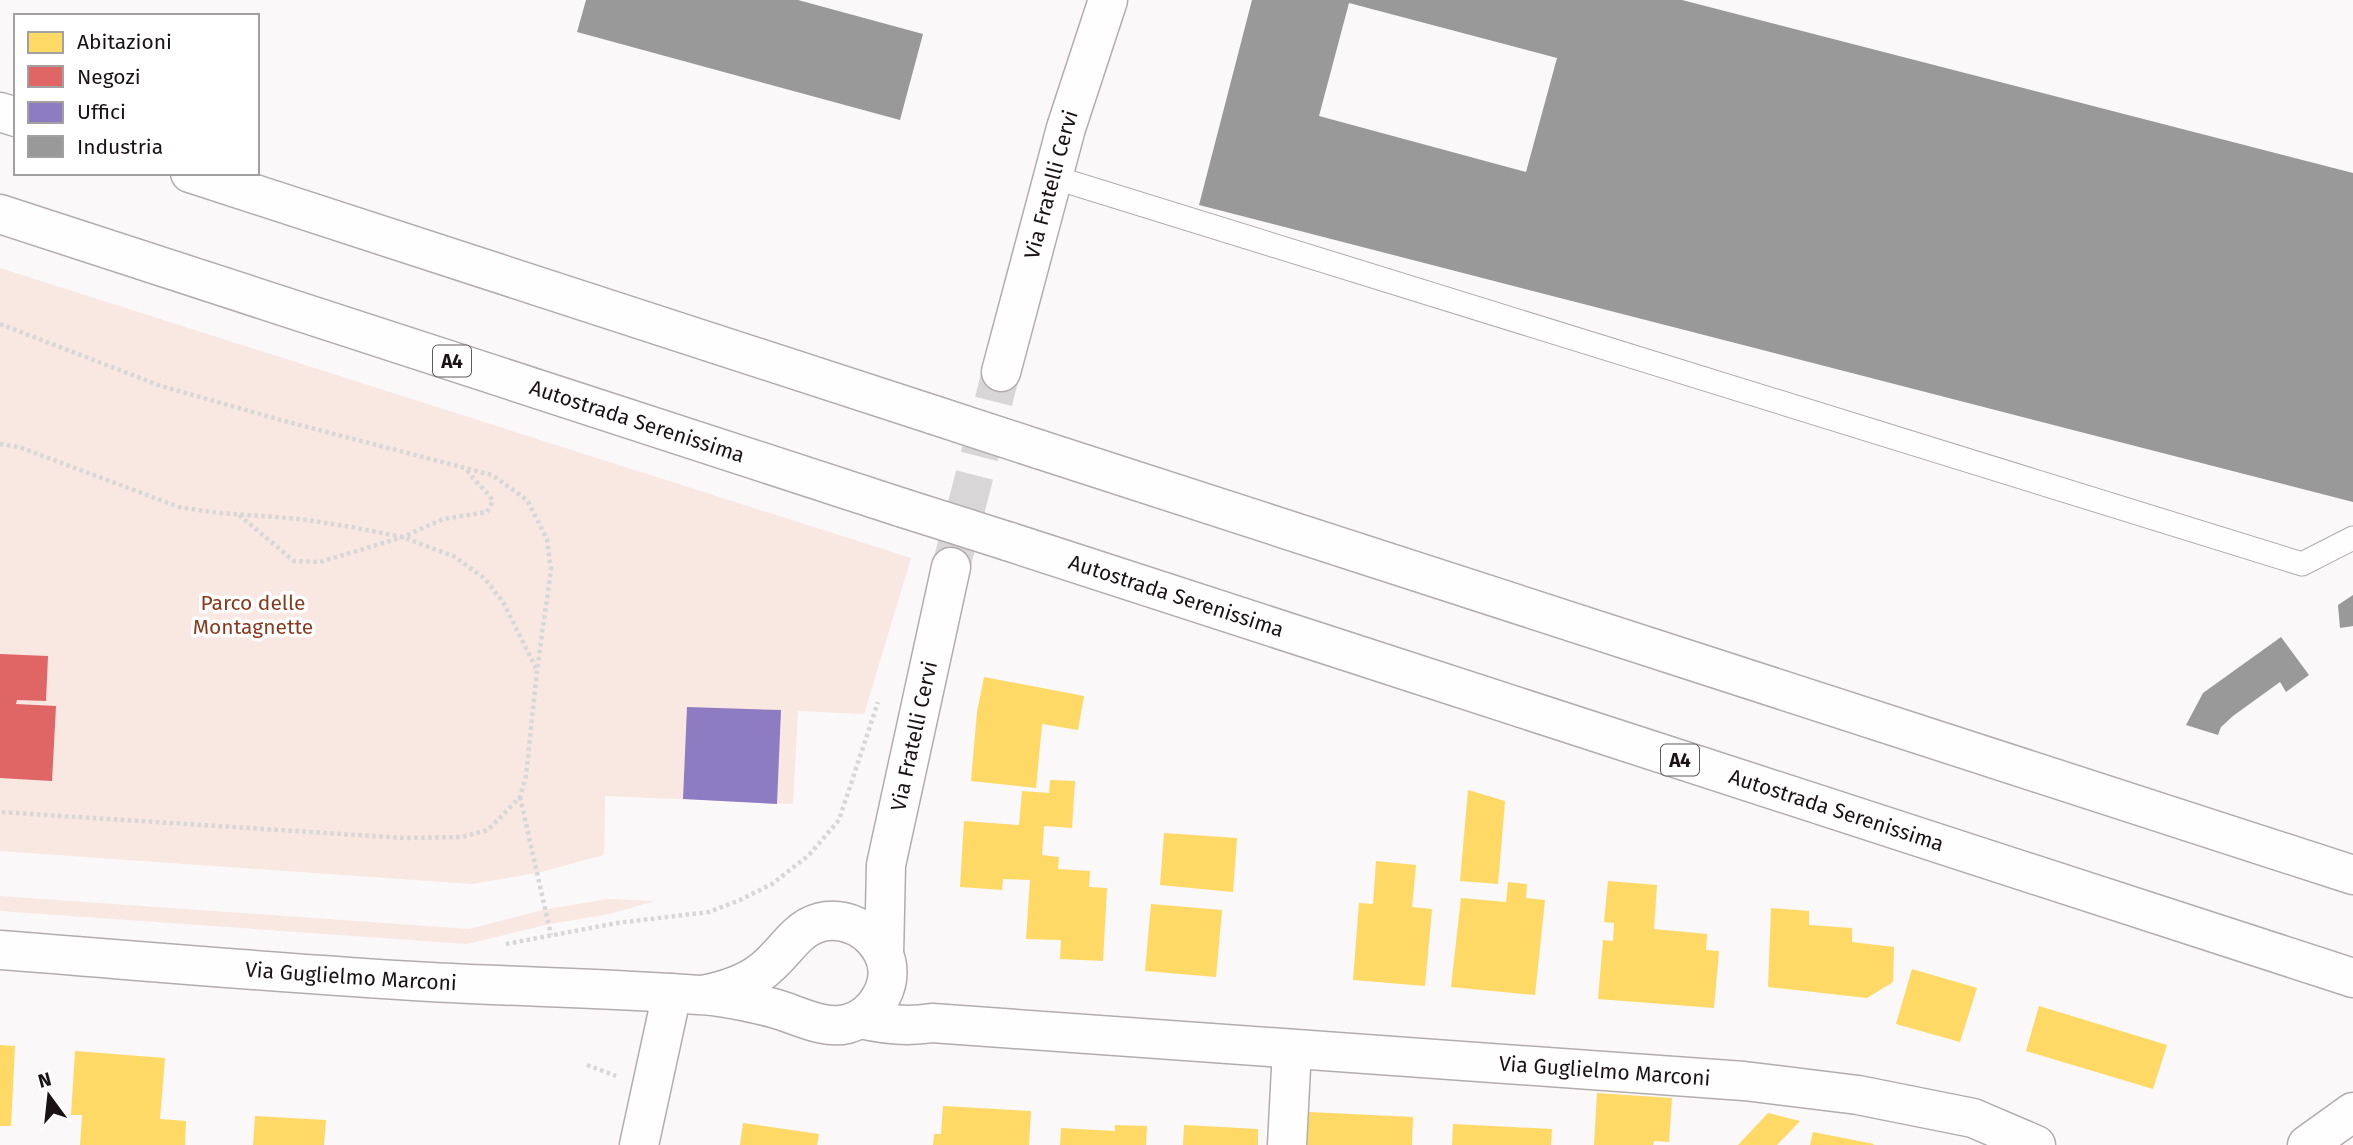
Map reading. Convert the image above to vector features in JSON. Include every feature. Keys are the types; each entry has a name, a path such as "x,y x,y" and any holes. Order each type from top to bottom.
{"main road":[{"name":"Via Fratelli Cervi","path":"1001,372 1053,177 1108,0"},
{"path":"196,175 2353,875"},
{"name":"Autostrada Serenissima","path":"0,214 2353,978"},
{"name":"Via Fratelli Cervi","path":"886,968 886,866 951,567"},
{"path":"826,921 886,866"},
{"path":"826,921 844,921 861,928 875,939 899,998 932,1023"},
{"name":"Via Guglielmo Marconi","path":"687,994 722,991 759,974 789,948 798,935 811,926 826,921"},
{"path":"789,948 783,971 787,995 796,1008 808,1018"},
{"name":"Via Guglielmo Marconi","path":"0,950 429,982 687,994 738,1000 826,1025 844,1025 861,1019 908,1027 932,1023 1744,1080 1801,1086 1973,1118 2036,1145"},
{"path":"861,1019 878,1002 886,968"},
{"path":"639,1145 687,994"},
{"path":"1287,1145 1292,1049"},
{"path":"1914,1106 1960,1145"},
{"path":"2307,1145 2353,1112"}],"lane":[{"path":"1053,177 2302,564 2353,538"}],"path":[{"path":"0,324 161,386 492,475 527,500 547,539 551,570 526,776 520,797 488,830 461,837 427,838 268,831 0,812"},
{"path":"0,444 19,447 179,507 301,519 403,537 455,557 485,579 503,602 537,670"},
{"path":"239,515 294,561 320,562 403,537 443,519 480,513 491,508 493,501 476,484 467,469"},
{"path":"504,944 617,923 709,912 772,884 809,855 839,820 882,691"},
{"path":"520,797 551,935"}],"green space":[{"name":"Parco delle Montagnette","path":"0,268 911,558 864,714 798,711 793,804 605,796 604,855 541,872 472,884 0,851"},
{"path":"0,896 469,929 547,909 609,899 655,901 609,914 550,924 467,944 0,911"}],"building: Abitazioni":[{"path":"984,677 1084,696 1078,730 1042,724 1036,788 971,781 977,712"},
{"path":"1050,780 1075,781 1072,828 1044,826 1042,855 1059,857 1058,869 1090,871 1089,887 1107,888 1103,961 1060,959 1061,940 1026,939 1030,880 1003,879 1002,890 960,887 964,821 1019,825 1022,791 1049,793"},
{"path":"1468,790 1505,801 1498,884 1460,881"},
{"path":"1164,833 1237,838 1233,892 1160,885"},
{"path":"1376,861 1416,865 1412,907 1432,909 1425,986 1353,980 1359,903 1373,904"},
{"path":"1608,881 1657,885 1654,929 1707,934 1706,950 1719,951 1714,1008 1598,999 1603,940 1613,941 1614,923 1604,922"},
{"path":"1508,882 1527,884 1526,898 1545,900 1535,995 1451,987 1461,898 1506,902"},
{"path":"1151,904 1222,910 1216,977 1145,971"},
{"path":"1771,908 1809,911 1809,925 1852,928 1852,942 1894,947 1893,982 1867,998 1768,987"},
{"path":"1912,969 1977,988 1960,1042 1896,1024"},
{"path":"2039,1006 2167,1045 2153,1089 2026,1051"},
{"path":"0,1045 15,1046 11,1126 0,1126"},
{"path":"75,1051 165,1058 160,1119 186,1121 185,1145 80,1145 82,1115 71,1115"},
{"path":"1597,1093 1672,1098 1669,1142 1654,1141 1653,1145 1594,1145"},
{"path":"943,1106 1031,1111 1029,1145 933,1145 934,1134 941,1134"},
{"path":"1309,1112 1413,1117 1412,1145 1307,1145"},
{"path":"1768,1113 1800,1121 1777,1145 1738,1145"},
{"path":"255,1116 326,1120 324,1145 253,1145"},
{"path":"743,1123 819,1134 817,1145 740,1145"},
{"path":"1453,1124 1552,1129 1551,1145 1452,1145"},
{"path":"1115,1125 1147,1126 1146,1145 1060,1145 1061,1128 1115,1131"},
{"path":"1184,1125 1258,1129 1258,1145 1183,1145"},
{"path":"1813,1132 1874,1144 1810,1145"}],"building: Negozi":[{"path":"0,654 48,656 46,701 17,700 16,704 56,706 52,781 0,778"}],"building: Uffici":[{"path":"687,707 781,710 777,804 683,799"}],"building: Industria":[{"path":"586,0 798,0 923,34 900,120 577,32"},
{"path":"1252,0 1682,0 2353,173 2353,502 1199,205","holes":["1349,3 1557,58 1526,172 1319,116"]},
{"path":"2353,595 2353,626 2340,628 2338,605"},
{"path":"2281,637 2309,675 2286,692 2280,682 2233,716 2221,727 2218,735 2186,725 2203,693"}],"tunnel":[{"path":"951,567 1001,372"}]}
